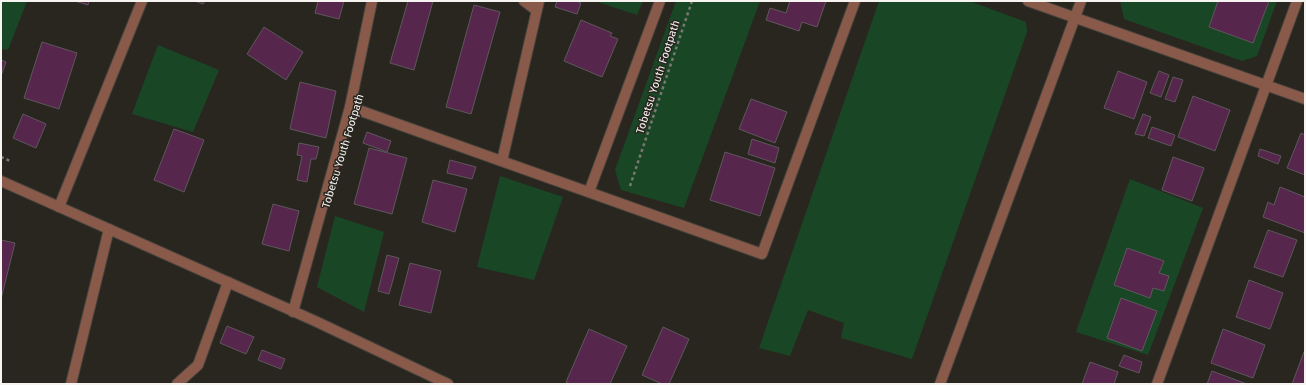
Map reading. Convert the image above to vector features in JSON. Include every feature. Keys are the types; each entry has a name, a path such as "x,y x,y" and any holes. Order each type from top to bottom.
{"street":[{"path":"59,207 142,1"},
{"path":"292,312 350,107 372,1"},
{"path":"502,161 538,6 524,1"},
{"path":"589,192 660,1"},
{"path":"350,107 762,254 855,1"},
{"path":"1028,1 1305,99"},
{"path":"940,384 1081,1"},
{"path":"1156,384 1297,1"},
{"path":"1,181 228,282 448,384"},
{"path":"71,384 109,229"},
{"path":"177,384 198,365 228,282"}],"path":[{"name":"Tobetsu Youth Footpath","path":"623,184 630,187 692,1"},
{"path":"1,157 15,164"}],"green space":[{"path":"1,1 27,1 8,50 1,49"},
{"path":"595,1 643,1 637,15"},
{"path":"676,1 760,1 684,208 621,190 615,170"},
{"path":"879,1 969,1 1026,22 1027,32 912,359 841,338 844,323 808,310 790,356 759,348"},
{"path":"1120,1 1277,1 1257,56 1242,61 1124,19"},
{"path":"158,45 219,70 193,132 132,114"},
{"path":"500,176 563,197 534,280 477,267"},
{"path":"1130,179 1203,208 1148,355 1076,332"},
{"path":"335,216 384,232 364,312 317,287"}],"building":[{"path":"75,1 89,1 88,5"},
{"path":"195,1 205,1 203,4"},
{"path":"318,1 344,1 339,19 315,13"},
{"path":"408,1 433,1 414,70 390,63"},
{"path":"557,1 576,1 581,3 577,14 555,7"},
{"path":"790,1 826,1 817,27 802,22 799,31 766,20 770,8 786,13"},
{"path":"1218,1 1269,1 1253,43 1209,27"},
{"path":"474,5 500,12 471,114 446,107"},
{"path":"581,20 612,33 610,36 618,39 602,77 564,61"},
{"path":"264,27 303,52 286,80 247,54"},
{"path":"42,42 77,53 59,109 24,98"},
{"path":"1,60 6,62 1,76"},
{"path":"1118,71 1147,82 1134,119 1104,108"},
{"path":"1159,71 1169,75 1161,97 1150,93"},
{"path":"1173,77 1183,80 1175,102 1165,99"},
{"path":"300,82 336,91 326,138 290,129"},
{"path":"1193,96 1230,110 1215,151 1178,137"},
{"path":"751,99 787,112 775,143 739,129"},
{"path":"23,114 46,124 36,148 13,138"},
{"path":"1143,114 1151,117 1144,136 1135,134"},
{"path":"1152,127 1175,135 1171,146 1148,138"},
{"path":"174,129 204,140 184,192 154,180"},
{"path":"367,132 391,141 387,152 363,143"},
{"path":"1301,133 1305,135 1305,175 1287,168"},
{"path":"752,139 779,148 775,163 748,154"},
{"path":"299,143 319,147 316,159 311,159 307,182 297,180 302,156 297,155"},
{"path":"369,148 407,158 392,214 354,204"},
{"path":"1260,149 1281,156 1278,164 1258,156"},
{"path":"725,152 775,168 760,216 710,200"},
{"path":"1173,157 1204,168 1192,201 1162,190"},
{"path":"450,160 476,167 472,179 447,173"},
{"path":"433,180 467,189 455,232 422,222"},
{"path":"1280,187 1305,197 1305,233 1263,217 1268,202 1274,205"},
{"path":"273,204 299,211 289,251 262,244"},
{"path":"1268,230 1297,240 1283,277 1254,267"},
{"path":"1,240 15,243 1,299"},
{"path":"1127,248 1164,261 1159,273 1169,276 1164,291 1153,288 1150,298 1114,285"},
{"path":"387,255 399,258 389,294 378,291"},
{"path":"410,263 441,271 431,313 399,305"},
{"path":"1249,280 1283,293 1270,329 1236,317"},
{"path":"1121,298 1157,311 1142,351 1107,338"},
{"path":"227,326 254,337 246,354 220,343"},
{"path":"663,327 689,339 669,384 662,384 642,375"},
{"path":"589,329 627,346 610,384 570,384 566,382"},
{"path":"1223,329 1265,345 1253,378 1211,363"},
{"path":"262,350 285,359 281,369 258,360"},
{"path":"1304,352 1305,384 1292,384"},
{"path":"1124,355 1142,362 1139,373 1119,366"},
{"path":"1090,362 1118,372 1114,384 1082,384"},
{"path":"1212,371 1247,384 1207,384"}]}
